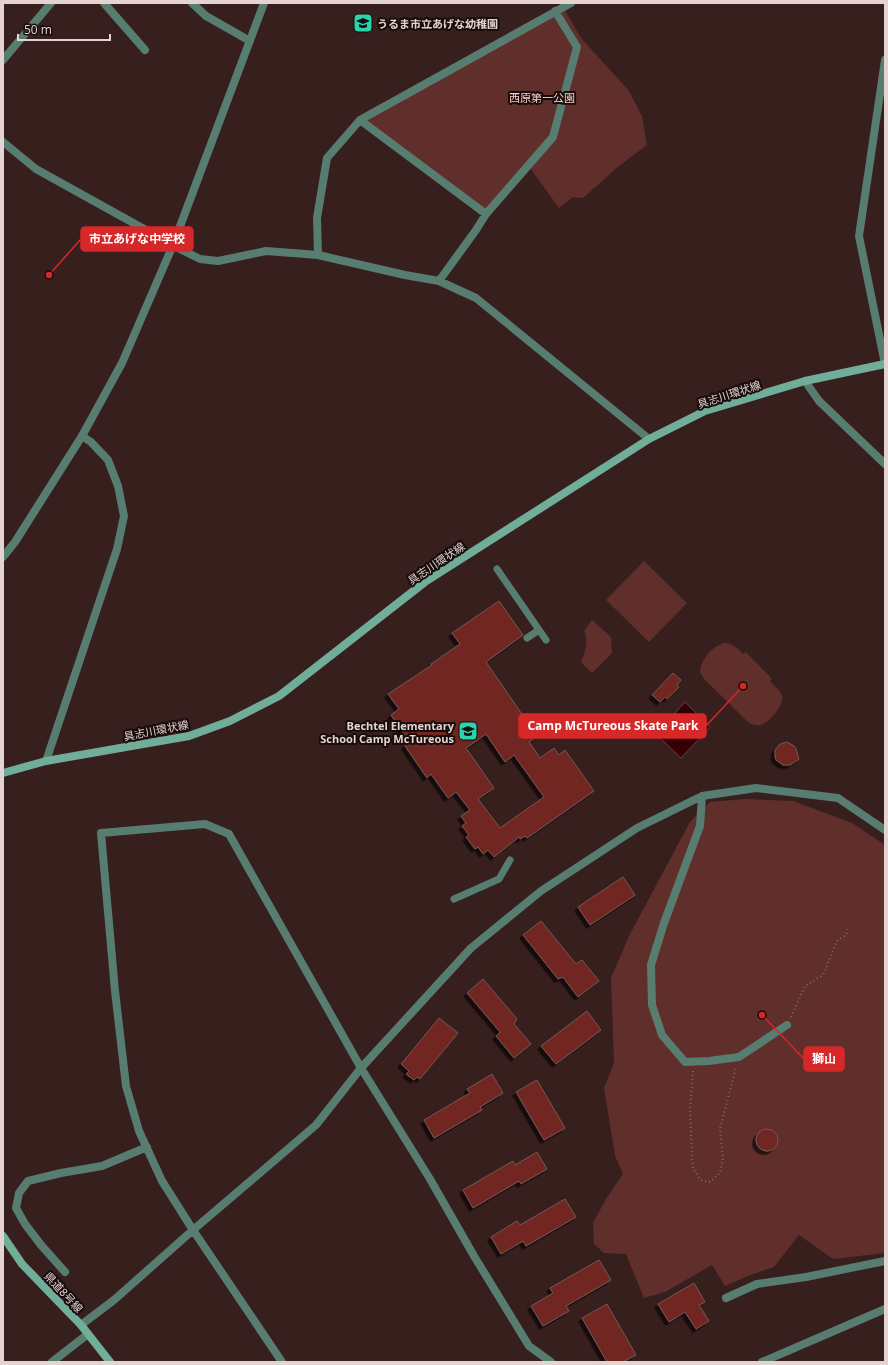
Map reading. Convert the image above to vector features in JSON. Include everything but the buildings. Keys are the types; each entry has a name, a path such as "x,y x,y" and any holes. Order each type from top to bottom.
{"main road":[{"name":"具志川環状線","path":"3,774 46,761 189,736 230,721 279,696 425,582 649,439 705,411 805,381 885,364"},
{"name":"県道8号線","path":"3,1236 22,1264 81,1325 110,1362"}],"street":[{"path":"3,60 51,3"},
{"path":"104,3 145,50"},
{"path":"192,3 206,16 250,41"},
{"path":"3,556 15,542 82,436 122,363 173,245 264,3"},
{"path":"318,254 318,218 327,158 360,120 571,3"},
{"path":"439,282 486,214 553,137 577,47 555,12"},
{"path":"885,60 859,236 885,364"},
{"path":"360,120 486,214"},
{"path":"3,142 36,168 200,259 218,261 266,251 318,254 439,282 476,298 649,439"},
{"path":"805,381 819,401 885,464"},
{"path":"46,761 117,549 124,516 118,486 108,460 91,442 82,436"},
{"path":"81,1325 114,1300 316,1125 361,1068 471,948 541,891 637,828 702,796 756,788 838,798 885,830"},
{"path":"702,796 700,826 664,923 651,965 652,1005 662,1035 685,1062 708,1061 739,1057 787,1025"},
{"path":"282,1362 193,1230 162,1181 139,1131 126,1086 115,991 101,833 205,824 229,834 361,1068 430,1179 474,1256 529,1346 551,1362"},
{"path":"65,1272 25,1224 16,1208 19,1193 28,1181 102,1166 147,1147"},
{"path":"726,1298 757,1284 806,1277 885,1261"},
{"path":"762,1362 885,1310"},
{"path":"52,1362 88,1334"}],"lane":[{"path":"497,569 546,640"},
{"path":"527,638 539,630"},
{"path":"454,900 499,879 510,860"}],"path":[{"path":"787,1025 805,986 823,975 837,941 846,935 848,928"},
{"path":"693,1062 690,1109 693,1169 701,1180 710,1182 720,1174 723,1158 720,1129 739,1057"}],"green space":[{"name":"西原第一公園","path":"563,7 581,38 629,91 642,116 647,145 619,166 583,198 573,197 559,208 528,165 486,214 360,120"},
{"path":"644,561 687,603 649,642 606,600"},
{"path":"592,620 611,637 612,653 592,673 581,662 586,643 584,631"},
{"path":"723,643 736,647 743,654 746,652 772,679 770,681 781,694 781,704 775,714 764,724 756,725 748,722 704,679 700,672 702,663 707,654"},
{"path":"745,799 793,801 852,823 885,845 885,1253 833,1259 799,1235 774,1267 725,1286 712,1265 665,1292 644,1298 626,1254 604,1253 594,1244 593,1223 606,1199 623,1174 615,1156 604,1088 614,1063 611,978 629,936 690,822 710,802"}],"shaded area":[{"path":"685,702 710,727 681,758 656,734"}],"place":[{"name":"うるま市立あげな幼稚園","path":"363,23"},
{"name":"市立あげな中学校","path":"49,275"},
{"name":"Camp McTureous Skate Park","path":"743,686"},
{"name":"Bechtel Elementary School Camp McTureous","path":"468,731"},
{"name":"獅山","path":"762,1015"}]}
